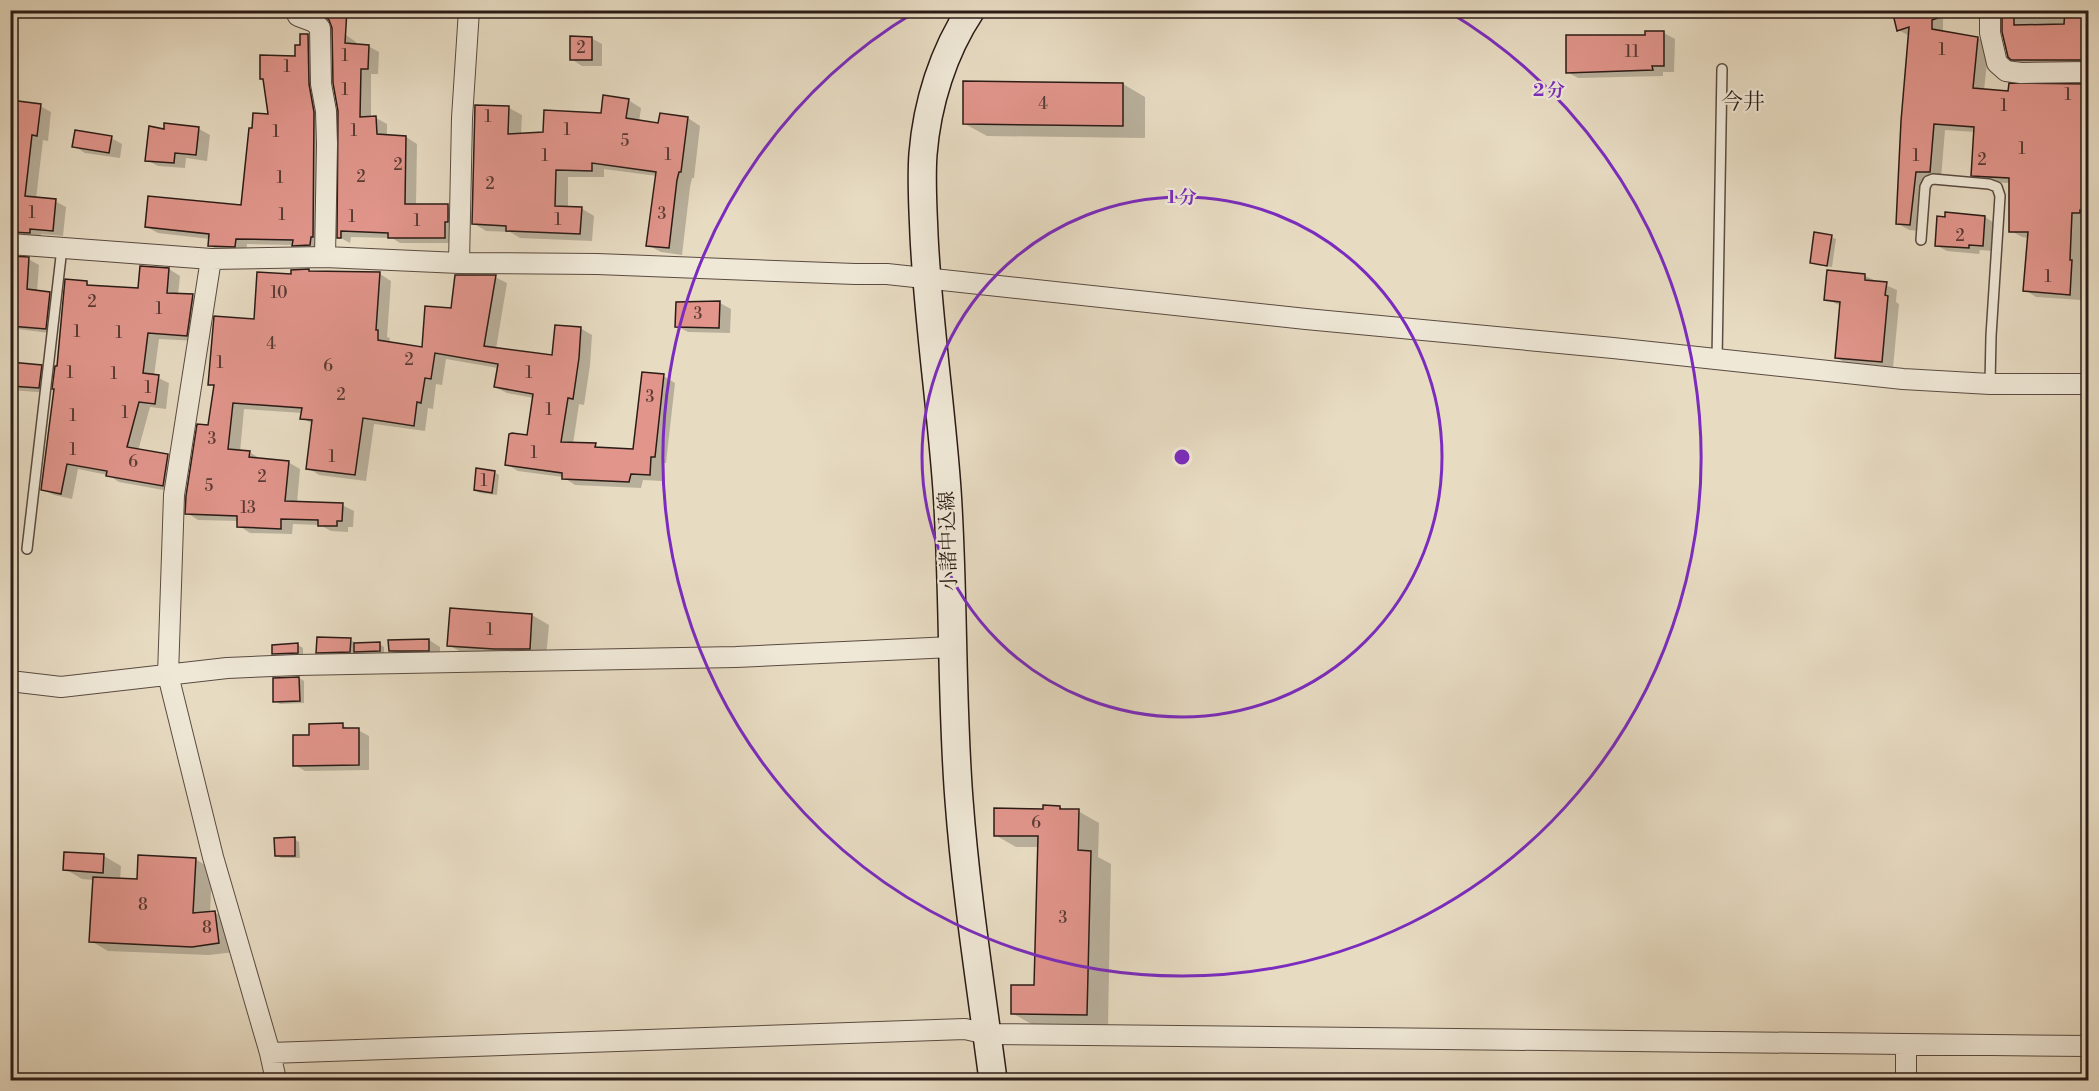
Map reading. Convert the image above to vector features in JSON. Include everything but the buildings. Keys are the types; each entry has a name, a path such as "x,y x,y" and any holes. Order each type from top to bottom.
{"main road":[{"name":"小諸中込線","path":"971,10 957,31 934,94 923,153 922,188 926,278 948,498 959,800 976,961 993,1080"}],"street":[{"path":"296,10 298,16 314,22 320,28 321,84 326,111 327,144 325,256"},
{"path":"459,263 462,118 469,10"},
{"path":"1990,10 1990,33 1997,63 2006,71 2021,73 2088,72"},
{"path":"10,244 211,259 325,256 459,263 597,264 887,274 1236,312 1903,379 1990,384 2088,384"},
{"path":"211,259 174,495 168,675 213,857 276,1080"},
{"path":"10,681 61,687 227,668 328,663 736,657 952,647"},
{"path":"270,1053 965,1029 987,1034 2088,1046"},
{"path":"1905,1080 1906,1045"}],"lane":[{"path":"1717,360 1722,69"},
{"path":"1921,240 1925,187 1928,181 1933,179 1989,184 1997,187 2000,196 1990,384"},
{"path":"27,549 62,248"},
{"path":"2088,279 2088,303"}],"district":[{"name":"今井","path":"1743,102"}]}
